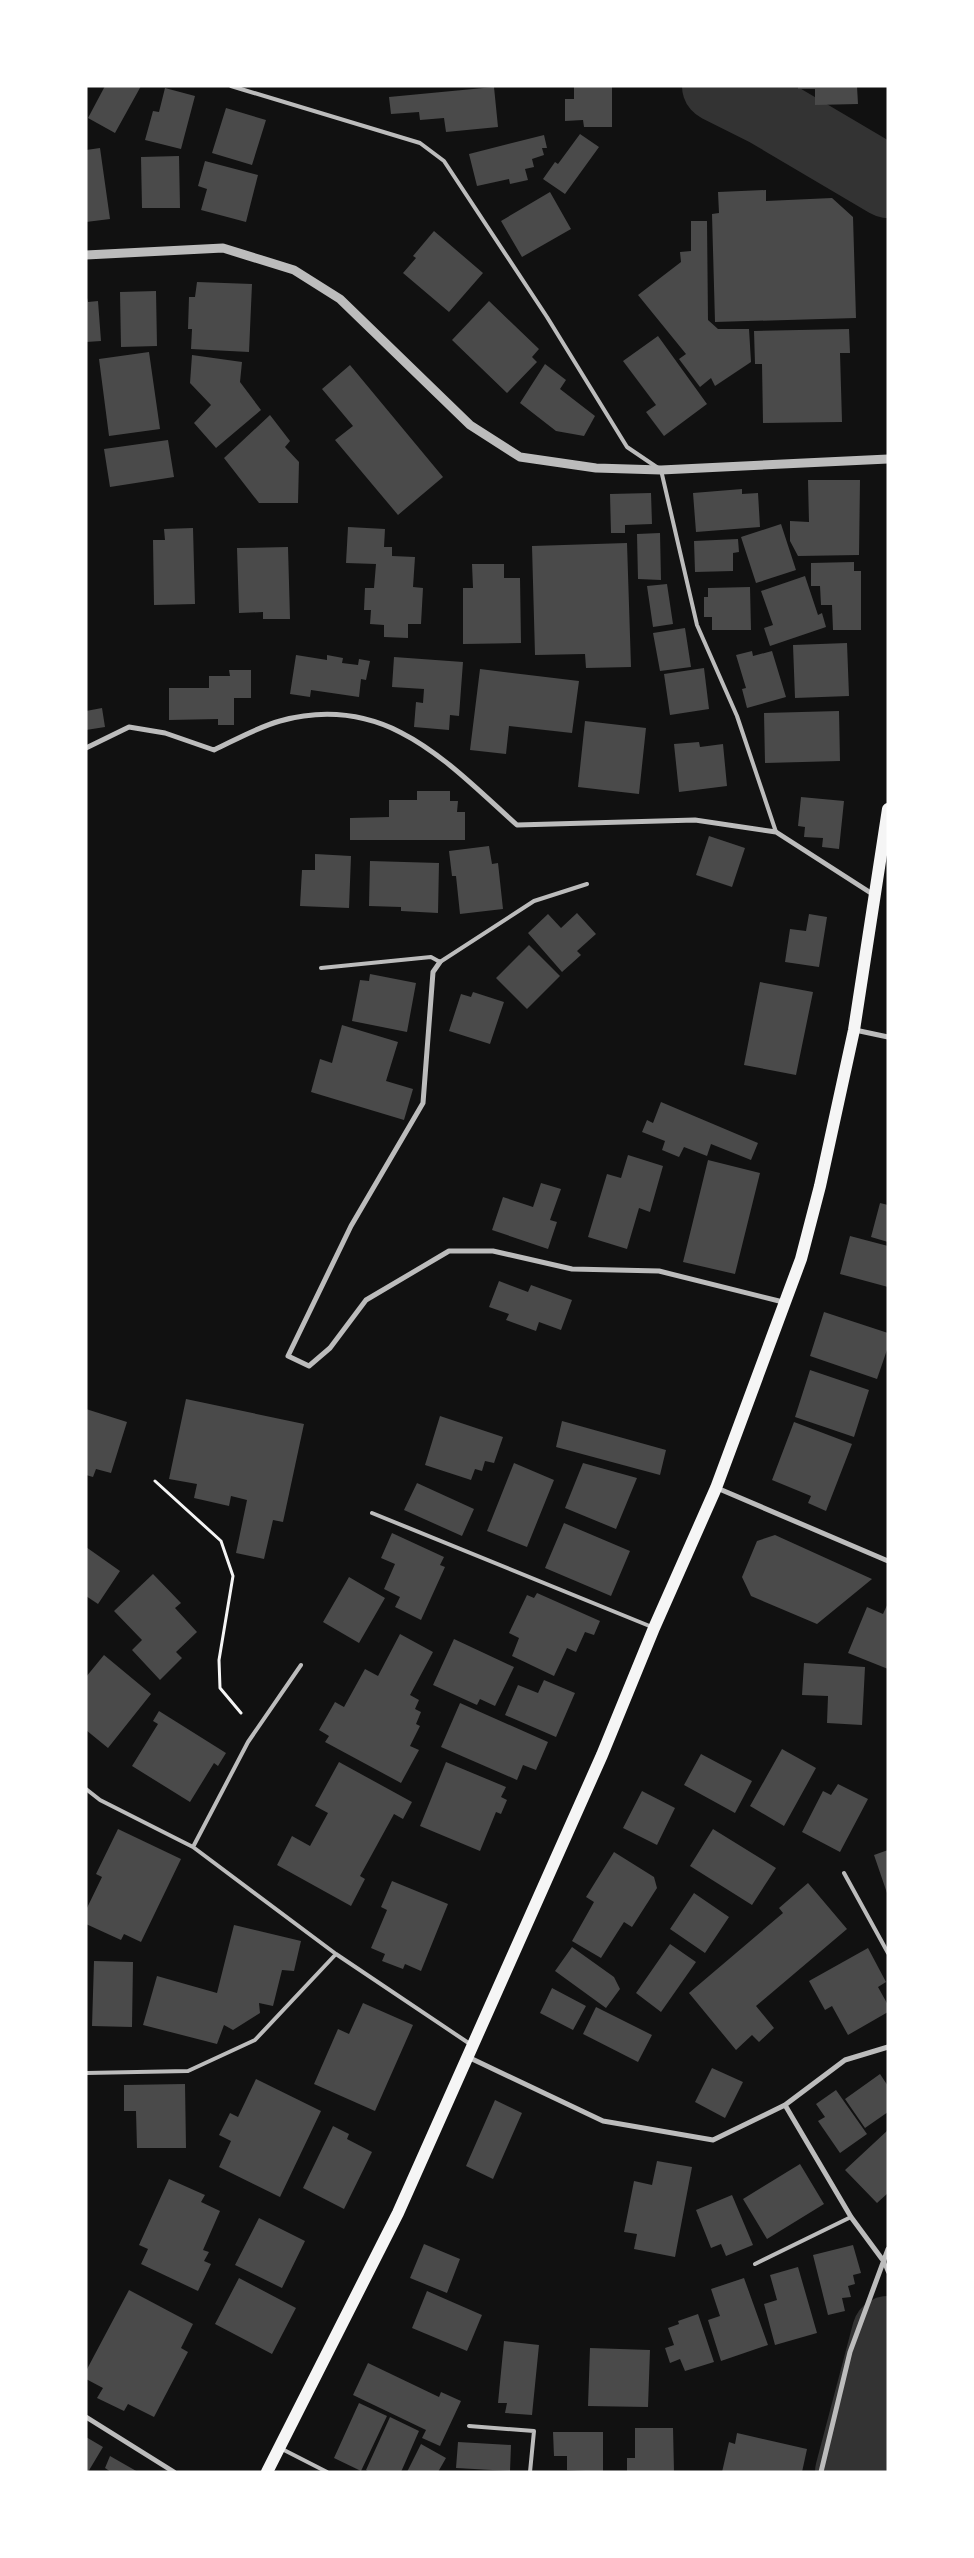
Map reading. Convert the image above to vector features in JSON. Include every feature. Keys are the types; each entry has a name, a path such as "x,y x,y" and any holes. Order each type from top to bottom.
{"main road":[{"path":"267,2472 398,2213 602,1755 654,1628 716,1488 783,1302 801,1260 820,1186 854,1030 888,809"}],"street":[{"path":"86,255 224,248 294,270 340,299 470,425 520,457 545,459 596,468 661,470 888,459"},
{"path":"86,748 128,728 165,733 214,750 280,721 337,713 394,727 441,756 517,825 695,820 776,832 876,896"},
{"path":"440,962 433,972 423,1103 351,1226 288,1356 309,1366 330,1348 366,1300 449,1251 493,1250 572,1270 659,1271 783,1302"},
{"path":"854,1030 888,1037"},
{"path":"716,1488 888,1561"},
{"path":"470,2051 603,2121 713,2140 784,2105 845,2060 888,2047"},
{"path":"784,2105 851,2217 882,2259"},
{"path":"821,2472 850,2352 882,2259 888,2249"},
{"path":"86,2417 174,2472"}],"lane":[{"path":"231,86 420,144 444,161 547,317 627,447 661,470 697,625 737,716 776,832"},
{"path":"321,968 431,958 440,962 534,901 588,884"},
{"path":"372,1513 654,1628"},
{"path":"193,1847 256,1730 300,1665"},
{"path":"86,1789 100,1800 193,1847 470,2051"},
{"path":"844,1873 888,1953"},
{"path":"86,2073 188,2071 255,2040 336,1954"},
{"path":"755,2264 851,2217"},
{"path":"882,2259 888,2272"},
{"path":"470,2426 534,2431 530,2472"},
{"path":"280,2448 327,2472"}],"path":[{"path":"155,1481 221,1541 233,1576 219,1660 220,1688 256,1730"}],"building":[{"path":"105,86 141,86 115,133 88,118"},
{"path":"574,86 612,87 612,127 584,127 583,120 565,121 565,99 574,99"},
{"path":"798,86 857,86 858,104 815,105 815,89 798,89"},
{"path":"494,87 498,127 446,132 444,118 420,120 419,112 391,114 389,97"},
{"path":"165,88 195,96 181,149 145,140 153,111 159,112"},
{"path":"226,108 266,120 252,165 212,153"},
{"path":"580,134 599,147 565,194 543,179 555,162 558,164"},
{"path":"544,135 547,148 542,148 544,155 532,159 534,167 525,169 528,180 510,184 509,179 477,186 469,154"},
{"path":"100,148 110,219 86,222 86,150"},
{"path":"179,156 180,208 142,208 141,157"},
{"path":"205,161 258,175 246,222 201,210 207,189 198,186"},
{"path":"766,190 766,201 832,198 853,217 856,318 715,322 712,214 719,213 718,192"},
{"path":"550,192 571,229 522,257 501,221"},
{"path":"691,221 707,221 708,320 718,329 749,329 751,362 715,386 711,378 700,387 679,359 686,354 638,295 681,262 680,252 691,251"},
{"path":"434,231 483,273 449,312 403,273 416,258 413,256"},
{"path":"197,282 252,284 249,352 191,349 192,329 188,329 189,297 195,297"},
{"path":"156,291 157,346 121,347 120,292"},
{"path":"86,294 88,302 98,301 101,341 86,342"},
{"path":"489,301 539,349 532,357 537,362 507,393 452,340"},
{"path":"849,329 850,353 840,353 842,422 763,423 762,364 755,364 754,331"},
{"path":"658,336 707,404 664,436 646,412 656,405 623,361"},
{"path":"149,352 160,429 109,436 99,359"},
{"path":"192,355 242,362 240,382 261,410 216,448 194,423 211,405 190,383"},
{"path":"545,364 566,380 560,389 595,416 584,436 556,431 520,403"},
{"path":"350,365 443,477 398,515 335,440 353,426 322,389"},
{"path":"270,415 290,441 285,447 299,462 298,503 259,503 224,458"},
{"path":"168,440 174,477 110,487 104,449"},
{"path":"808,480 860,480 859,555 798,556 790,541 790,521 809,522"},
{"path":"742,489 742,494 758,493 760,527 696,532 693,493"},
{"path":"651,493 652,524 625,525 625,533 611,533 610,494"},
{"path":"781,524 796,570 756,583 741,537"},
{"path":"348,527 385,529 384,547 392,547 392,556 415,557 413,587 423,588 421,624 408,624 408,638 384,637 384,625 370,624 371,610 364,610 365,588 374,588 376,564 346,563"},
{"path":"193,528 195,604 154,605 153,540 165,540 164,529"},
{"path":"660,533 661,580 638,579 637,534"},
{"path":"738,539 739,552 733,553 733,571 695,572 694,541"},
{"path":"627,543 631,667 586,668 585,654 535,655 532,546"},
{"path":"288,547 290,619 263,619 263,612 239,613 237,548"},
{"path":"854,562 854,571 861,571 861,630 833,630 832,605 821,605 820,586 811,586 811,563"},
{"path":"472,564 504,564 504,578 520,578 521,643 463,644 463,588 473,588"},
{"path":"805,576 818,615 822,613 826,627 770,646 764,628 773,625 761,591"},
{"path":"667,584 673,624 653,627 647,586"},
{"path":"750,587 751,630 712,630 712,617 704,617 704,597 708,597 708,588"},
{"path":"685,628 691,667 660,671 653,633"},
{"path":"847,643 849,696 795,698 793,645"},
{"path":"752,651 753,656 772,651 786,697 747,708 742,689 746,688 736,655"},
{"path":"296,655 327,660 327,655 343,658 342,663 358,665 359,659 370,661 366,680 361,679 359,697 311,690 310,697 290,694"},
{"path":"394,657 463,662 459,716 450,715 449,730 414,727 416,702 423,703 424,689 392,687"},
{"path":"704,668 709,709 670,715 664,674"},
{"path":"480,669 579,681 572,733 509,726 506,754 470,750"},
{"path":"229,670 251,670 251,698 234,698 234,725 218,725 218,719 169,720 169,688 209,688 209,676 230,676"},
{"path":"102,708 105,727 86,730 86,711"},
{"path":"839,711 840,761 765,763 764,713"},
{"path":"585,721 646,728 639,794 578,787"},
{"path":"699,742 700,747 723,744 727,786 679,792 674,744"},
{"path":"417,791 450,791 450,801 458,801 457,812 465,812 465,840 350,840 350,818 389,817 389,800 417,800"},
{"path":"801,797 844,801 839,849 822,847 823,838 804,837 805,827 798,826"},
{"path":"709,836 745,848 732,887 696,875"},
{"path":"489,846 492,864 498,863 503,909 460,914 456,876 452,876 449,851"},
{"path":"315,854 351,856 349,908 300,906 302,870 315,870"},
{"path":"370,861 439,863 438,913 401,911 401,907 369,906"},
{"path":"577,913 596,934 577,951 581,955 562,972 528,933 548,914 561,928"},
{"path":"809,914 827,917 819,967 785,962 790,929 806,931"},
{"path":"529,945 560,976 527,1009 496,978"},
{"path":"370,974 416,983 407,1032 352,1021 360,980 369,981"},
{"path":"760,982 813,992 796,1075 744,1065"},
{"path":"473,992 504,1002 490,1044 449,1031 461,994 471,997"},
{"path":"342,1025 398,1042 386,1081 413,1089 404,1120 311,1092 320,1059 332,1063"},
{"path":"661,1102 758,1143 751,1160 711,1144 707,1156 684,1147 679,1157 662,1150 665,1141 642,1132 647,1120 653,1123"},
{"path":"628,1155 663,1166 650,1212 639,1208 627,1249 588,1237 607,1174 621,1178"},
{"path":"708,1160 760,1173 735,1274 683,1262"},
{"path":"541,1183 561,1189 550,1220 557,1222 548,1249 492,1230 503,1197 533,1207"},
{"path":"880,1203 888,1205 888,1242 871,1237"},
{"path":"850,1236 888,1246 888,1287 840,1274"},
{"path":"499,1281 528,1292 531,1285 572,1300 561,1330 539,1322 536,1331 506,1320 509,1314 489,1307"},
{"path":"824,1312 888,1333 888,1347 877,1379 810,1356"},
{"path":"810,1370 869,1390 854,1437 795,1417"},
{"path":"186,1399 304,1424 283,1522 273,1520 264,1559 236,1553 247,1500 231,1496 229,1506 194,1498 197,1484 169,1479"},
{"path":"86,1409 127,1422 111,1473 96,1469 93,1477 86,1475"},
{"path":"440,1416 503,1437 494,1463 485,1461 482,1471 475,1469 471,1480 425,1465"},
{"path":"562,1421 666,1450 660,1475 556,1447"},
{"path":"794,1422 852,1444 826,1511 808,1503 811,1496 772,1480"},
{"path":"514,1463 554,1480 527,1547 487,1531"},
{"path":"583,1463 637,1478 616,1529 565,1508"},
{"path":"417,1483 474,1509 462,1536 404,1510"},
{"path":"564,1523 630,1551 611,1596 545,1568"},
{"path":"392,1533 444,1557 440,1565 445,1567 421,1620 395,1607 400,1597 384,1589 395,1564 381,1558"},
{"path":"775,1535 872,1579 817,1624 751,1596 742,1577 757,1541"},
{"path":"86,1547 120,1571 98,1604 86,1596"},
{"path":"153,1574 181,1603 175,1608 197,1632 176,1652 182,1658 160,1680 132,1650 142,1640 114,1611"},
{"path":"349,1577 385,1598 359,1643 323,1622"},
{"path":"537,1593 600,1621 594,1635 585,1632 576,1652 567,1648 554,1676 512,1656 519,1638 509,1633 527,1595 534,1598"},
{"path":"888,1603 888,1669 848,1653 867,1607 883,1614"},
{"path":"400,1634 433,1652 410,1695 419,1700 415,1709 421,1712 416,1724 420,1726 410,1746 419,1750 401,1783 325,1742 329,1736 319,1730 335,1702 344,1707 365,1669 378,1676"},
{"path":"454,1639 514,1667 495,1706 480,1699 477,1705 433,1685"},
{"path":"104,1655 151,1694 108,1748 86,1730 86,1677"},
{"path":"804,1663 865,1667 862,1725 827,1723 828,1696 802,1695"},
{"path":"544,1680 575,1693 556,1737 505,1715 518,1685 538,1693"},
{"path":"460,1703 548,1742 536,1770 523,1765 517,1780 441,1747"},
{"path":"159,1711 226,1753 218,1766 214,1763 190,1802 132,1766 158,1724 153,1721"},
{"path":"782,1749 816,1768 784,1826 750,1806"},
{"path":"701,1754 752,1781 735,1813 684,1785"},
{"path":"339,1762 412,1802 403,1819 394,1814 360,1876 365,1879 351,1906 277,1865 292,1836 310,1846 328,1813 315,1806"},
{"path":"446,1762 506,1787 501,1797 507,1800 501,1814 496,1812 480,1851 420,1826"},
{"path":"838,1784 868,1799 840,1852 802,1832 823,1791 831,1795"},
{"path":"642,1791 675,1808 657,1845 623,1828"},
{"path":"118,1829 181,1859 141,1942 124,1934 121,1940 86,1924 86,1910 102,1877 96,1874"},
{"path":"713,1829 776,1868 752,1905 690,1866"},
{"path":"888,1850 888,1893 887,1893 874,1855"},
{"path":"614,1852 654,1877 657,1888 632,1927 624,1922 601,1958 572,1941 594,1902 586,1897"},
{"path":"392,1881 448,1904 421,1971 405,1964 403,1969 382,1961 385,1954 371,1948 387,1910 381,1907"},
{"path":"808,1883 847,1929 756,2006 774,2028 759,2042 752,2035 736,2050 689,1993 783,1913 779,1908"},
{"path":"694,1893 729,1917 705,1953 670,1929"},
{"path":"234,1925 301,1941 294,1971 282,1970 273,2006 259,2003 260,2013 233,2030 224,2025 217,2044 143,2025 157,1976 217,1993"},
{"path":"670,1944 696,1962 661,2012 636,1993"},
{"path":"572,1947 614,1977 620,1989 606,2008 555,1971"},
{"path":"868,1948 886,1982 878,1987 888,2005 888,2012 848,2035 832,2006 825,2010 809,1981"},
{"path":"94,1961 133,1962 132,2027 92,2026"},
{"path":"552,1988 586,2006 573,2030 540,2013"},
{"path":"363,2003 413,2025 375,2111 314,2084 338,2029 349,2034"},
{"path":"596,2007 652,2035 638,2062 583,2034"},
{"path":"712,2068 743,2082 725,2118 695,2102"},
{"path":"880,2074 888,2086 888,2112 865,2128 845,2099"},
{"path":"256,2079 321,2111 280,2197 219,2167 231,2141 219,2135 230,2113 238,2117"},
{"path":"185,2084 186,2148 137,2148 136,2111 124,2111 124,2085"},
{"path":"836,2090 867,2134 840,2153 818,2121 825,2117 816,2104"},
{"path":"495,2100 522,2113 493,2179 466,2166"},
{"path":"333,2126 349,2134 347,2139 372,2152 344,2209 303,2188"},
{"path":"888,2130 888,2193 877,2203 845,2170"},
{"path":"657,2161 692,2167 675,2257 634,2249 637,2234 624,2232 634,2181 652,2185"},
{"path":"800,2164 824,2204 767,2239 743,2199"},
{"path":"169,2179 205,2195 201,2202 220,2211 203,2250 209,2252 204,2261 211,2264 198,2291 141,2264 148,2249 139,2245"},
{"path":"732,2195 753,2245 726,2256 721,2244 711,2248 696,2210"},
{"path":"259,2218 305,2241 282,2288 235,2265"},
{"path":"424,2244 460,2259 447,2293 410,2278"},
{"path":"853,2245 861,2273 853,2275 855,2284 848,2286 851,2297 842,2298 845,2311 828,2315 813,2255"},
{"path":"798,2267 817,2333 775,2345 764,2304 777,2300 770,2275"},
{"path":"239,2278 296,2308 272,2354 215,2324"},
{"path":"744,2278 768,2345 721,2361 708,2320 720,2316 711,2289"},
{"path":"129,2290 193,2324 181,2348 188,2352 154,2417 128,2404 124,2411 97,2398 103,2388 86,2379 86,2371"},
{"path":"427,2291 482,2315 467,2351 412,2328"},
{"path":"698,2314 714,2362 685,2371 680,2359 670,2363 665,2348 674,2345 668,2328 679,2324 678,2321"},
{"path":"504,2341 539,2345 532,2415 505,2413 507,2403 498,2403"},
{"path":"590,2348 650,2350 648,2407 588,2406"},
{"path":"368,2363 439,2397 441,2392 461,2401 440,2446 422,2438 426,2430 353,2395"},
{"path":"359,2403 387,2416 361,2471 334,2458"},
{"path":"390,2417 419,2431 401,2472 369,2472 366,2470"},
{"path":"635,2428 673,2428 674,2472 627,2472 627,2458 635,2458"},
{"path":"553,2432 603,2432 603,2472 567,2470 567,2456 554,2456"},
{"path":"737,2433 807,2449 802,2472 722,2472 729,2442 735,2444"},
{"path":"86,2437 103,2447 88,2472 86,2472"},
{"path":"458,2442 511,2445 510,2471 456,2468"},
{"path":"421,2444 446,2458 438,2472 407,2472"},
{"path":"110,2456 138,2472 111,2472 105,2468"}],"waterway":[{"path":"718,86 766,110 888,182"},
{"path":"851,2472 888,2332"}]}
